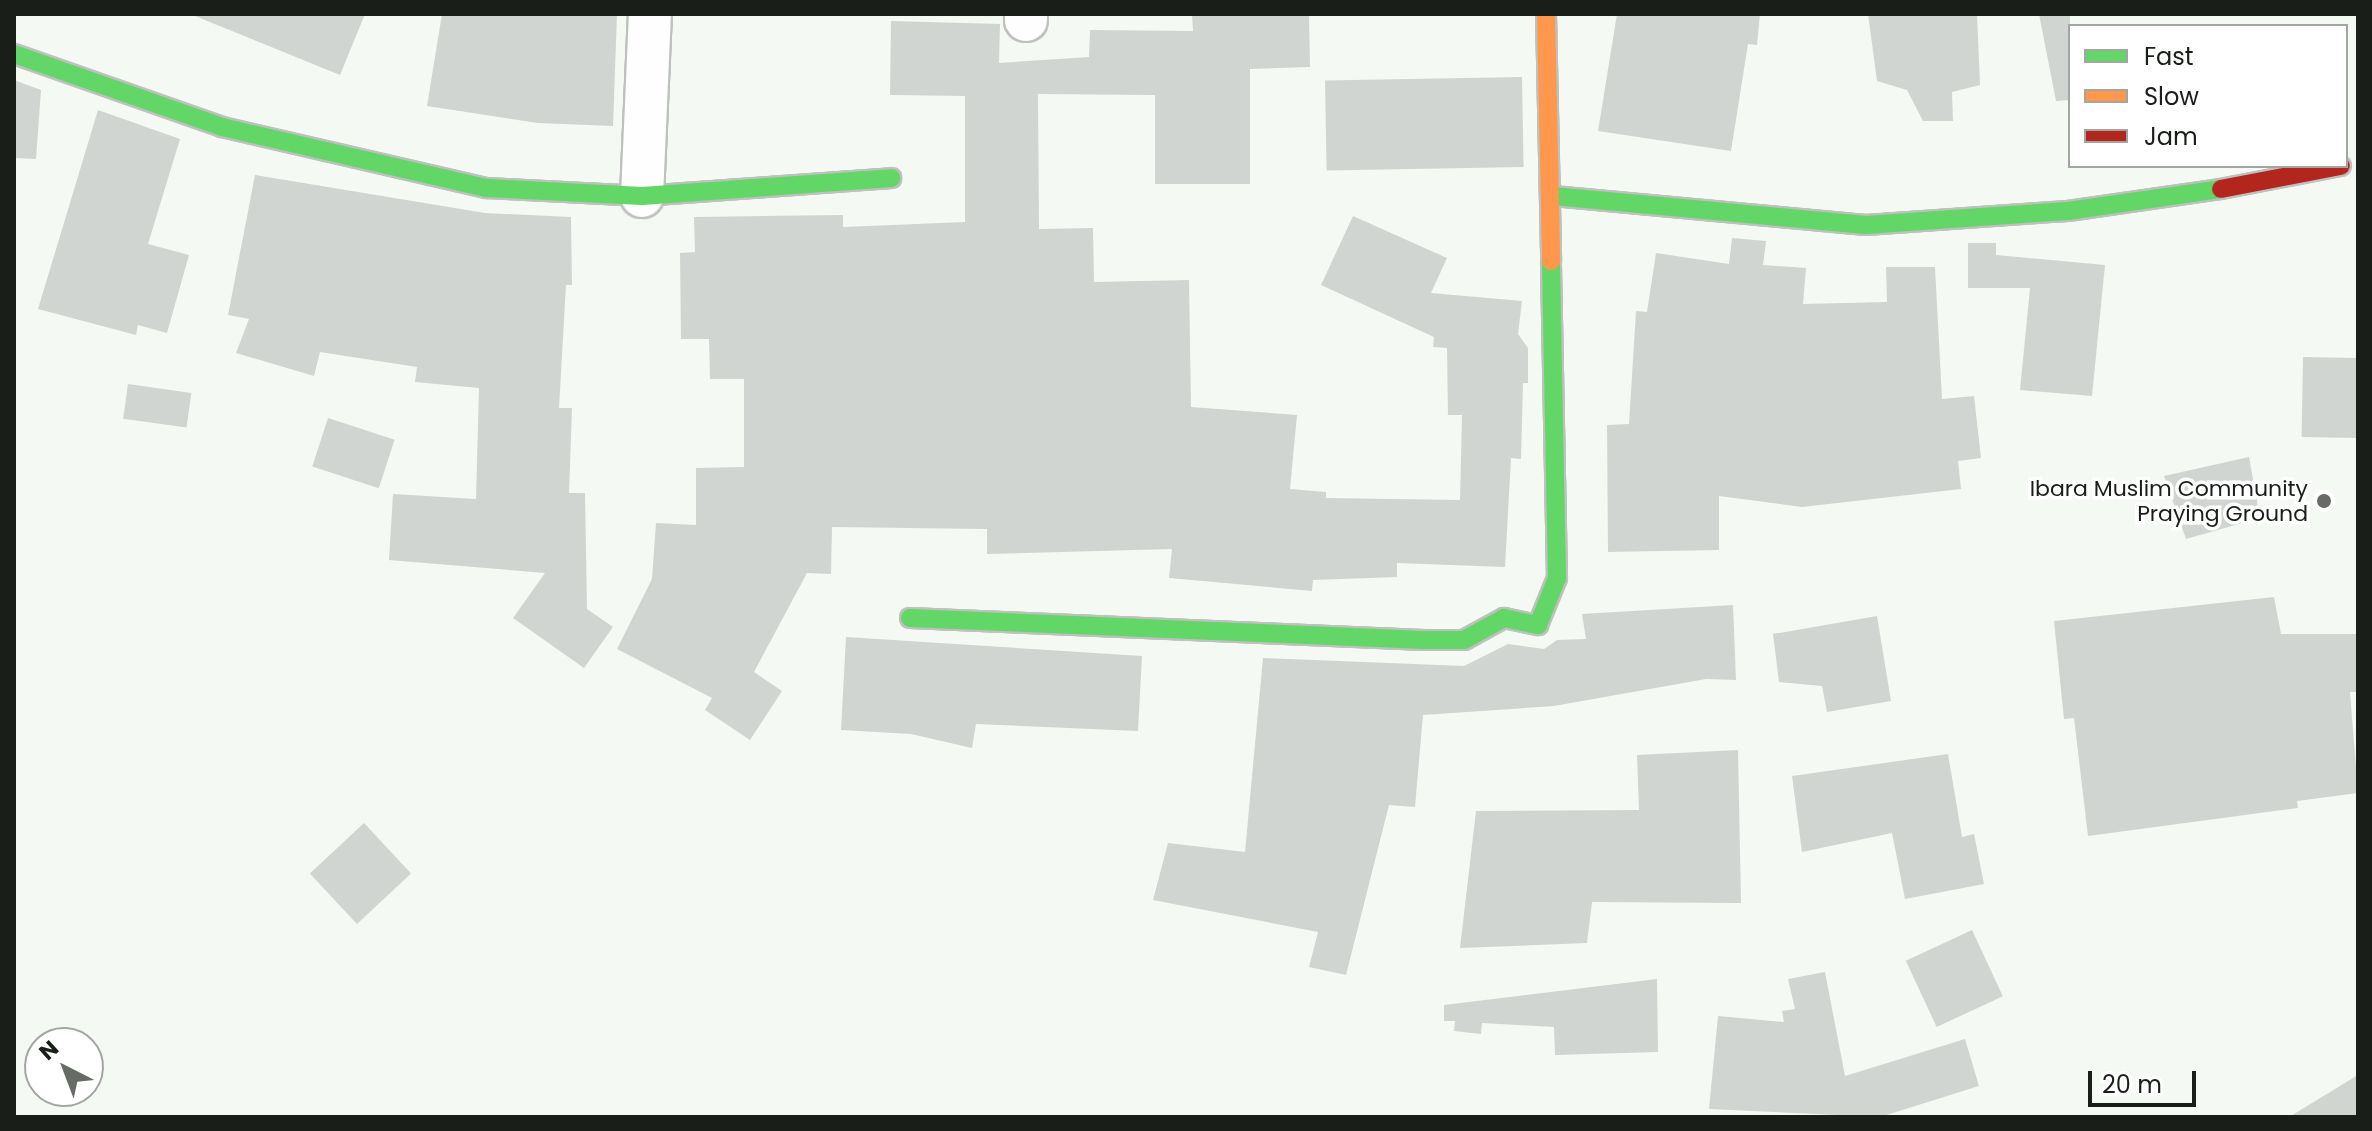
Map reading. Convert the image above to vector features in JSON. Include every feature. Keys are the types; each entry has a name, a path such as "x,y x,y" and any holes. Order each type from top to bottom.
{"street":[{"path":"642,196 650,14"},
{"path":"910,618 1438,640 1464,640 1504,618 1538,625 1557,578 1553,196 1546,14"},
{"path":"14,54 222,127 402,173 487,188 642,196 891,178"},
{"path":"1553,196 1866,225 2068,211 2299,178 2334,168"}],"building":[{"path":"190,14 365,14 340,75"},
{"path":"442,14 617,14 613,126 538,123 427,106"},
{"path":"1192,14 1309,14 1310,67 1250,69 1250,184 1155,184 1155,95 1038,94 1039,229 1093,228 1094,282 1189,280 1191,407 1297,415 1290,489 1326,492 1326,498 1460,500 1462,415 1448,415 1447,348 1433,347 1434,337 1321,285 1353,216 1447,258 1431,293 1522,301 1518,334 1528,348 1528,383 1523,383 1521,459 1511,458 1505,567 1397,563 1397,577 1313,580 1312,591 1169,578 1172,549 987,554 987,529 832,527 831,574 807,573 754,672 782,691 750,740 705,710 712,698 617,649 652,579 656,523 696,525 696,468 744,467 744,379 710,379 709,339 681,339 680,253 695,252 694,217 843,215 843,227 965,222 965,96 890,95 891,21 1000,24 999,63 1089,57 1090,30 1193,31"},
{"path":"1617,14 1760,14 1757,45 1748,44 1731,151 1598,131"},
{"path":"1868,14 1977,14 1980,85 1952,92 1953,121 1923,121 1907,90 1877,81"},
{"path":"2039,14 2070,14 2068,100 2056,101"},
{"path":"1522,77 1524,167 1327,170 1325,80"},
{"path":"14,80 41,90 36,159 14,158"},
{"path":"98,110 180,139 148,244 189,255 167,333 138,325 136,335 38,309"},
{"path":"255,175 485,213 571,217 572,285 566,285 559,408 572,408 569,493 585,493 587,609 613,627 584,668 513,618 545,573 389,560 393,494 476,499 479,388 415,382 417,367 320,352 314,376 236,353 249,319 228,315"},
{"path":"1732,238 1766,241 1763,265 1806,268 1803,304 1887,302 1886,267 1935,267 1942,399 1974,396 1981,458 1958,461 1961,489 1802,507 1719,496 1719,550 1608,552 1607,425 1629,424 1636,311 1647,312 1656,253 1729,264"},
{"path":"1968,243 1996,243 1996,255 2105,265 2092,396 2020,390 2030,288 1968,288"},
{"path":"2303,357 2358,358 2357,438 2302,437"},
{"path":"128,384 191,393 187,428 123,419"},
{"path":"328,418 395,440 379,488 312,467"},
{"path":"2249,457 2260,518 2186,539 2164,476"},
{"path":"2274,597 2281,634 2358,634 2358,692 2350,692 2358,793 2297,801 2298,808 2088,836 2074,718 2064,719 2054,621"},
{"path":"1733,605 1736,680 1706,679 1554,706 1423,715 1415,807 1389,805 1346,975 1309,967 1318,932 1153,900 1168,843 1245,852 1263,658 1464,666 1508,644 1544,649 1557,640 1586,639 1582,614"},
{"path":"1877,616 1891,701 1827,712 1822,686 1779,682 1773,634"},
{"path":"846,637 1142,656 1138,731 976,724 972,748 911,734 841,730"},
{"path":"1738,750 1741,903 1592,902 1587,943 1460,948 1476,811 1639,810 1637,755"},
{"path":"1948,754 1962,837 1974,834 1984,884 1905,899 1892,833 1802,852 1792,776"},
{"path":"364,823 411,873 357,924 310,873"},
{"path":"1972,930 2003,996 1937,1027 1906,961"},
{"path":"1825,972 1845,1076 1965,1039 1979,1086 1880,1117 1709,1109 1718,1016 1784,1022 1782,1011 1795,1009 1788,979"},
{"path":"1657,979 1658,1052 1555,1055 1554,1027 1482,1023 1481,1034 1454,1031 1455,1021 1444,1021 1444,1005"},
{"path":"2358,1075 2358,1117 2289,1117"}],"traffic: fast":[{"path":"14,54 222,127 487,188 642,196 891,178"},
{"path":"1553,196 1866,225 2068,211 2221,189"},
{"path":"910,618 1425,640 1464,640 1504,618 1538,625 1557,578 1551,261"}],"traffic: slow":[{"path":"1546,14 1551,261"}],"traffic: jam":[{"path":"2221,189 2331,168"}],"place":[{"name":"Ibara Muslim Community Praying Ground","path":"2324,501"}]}
